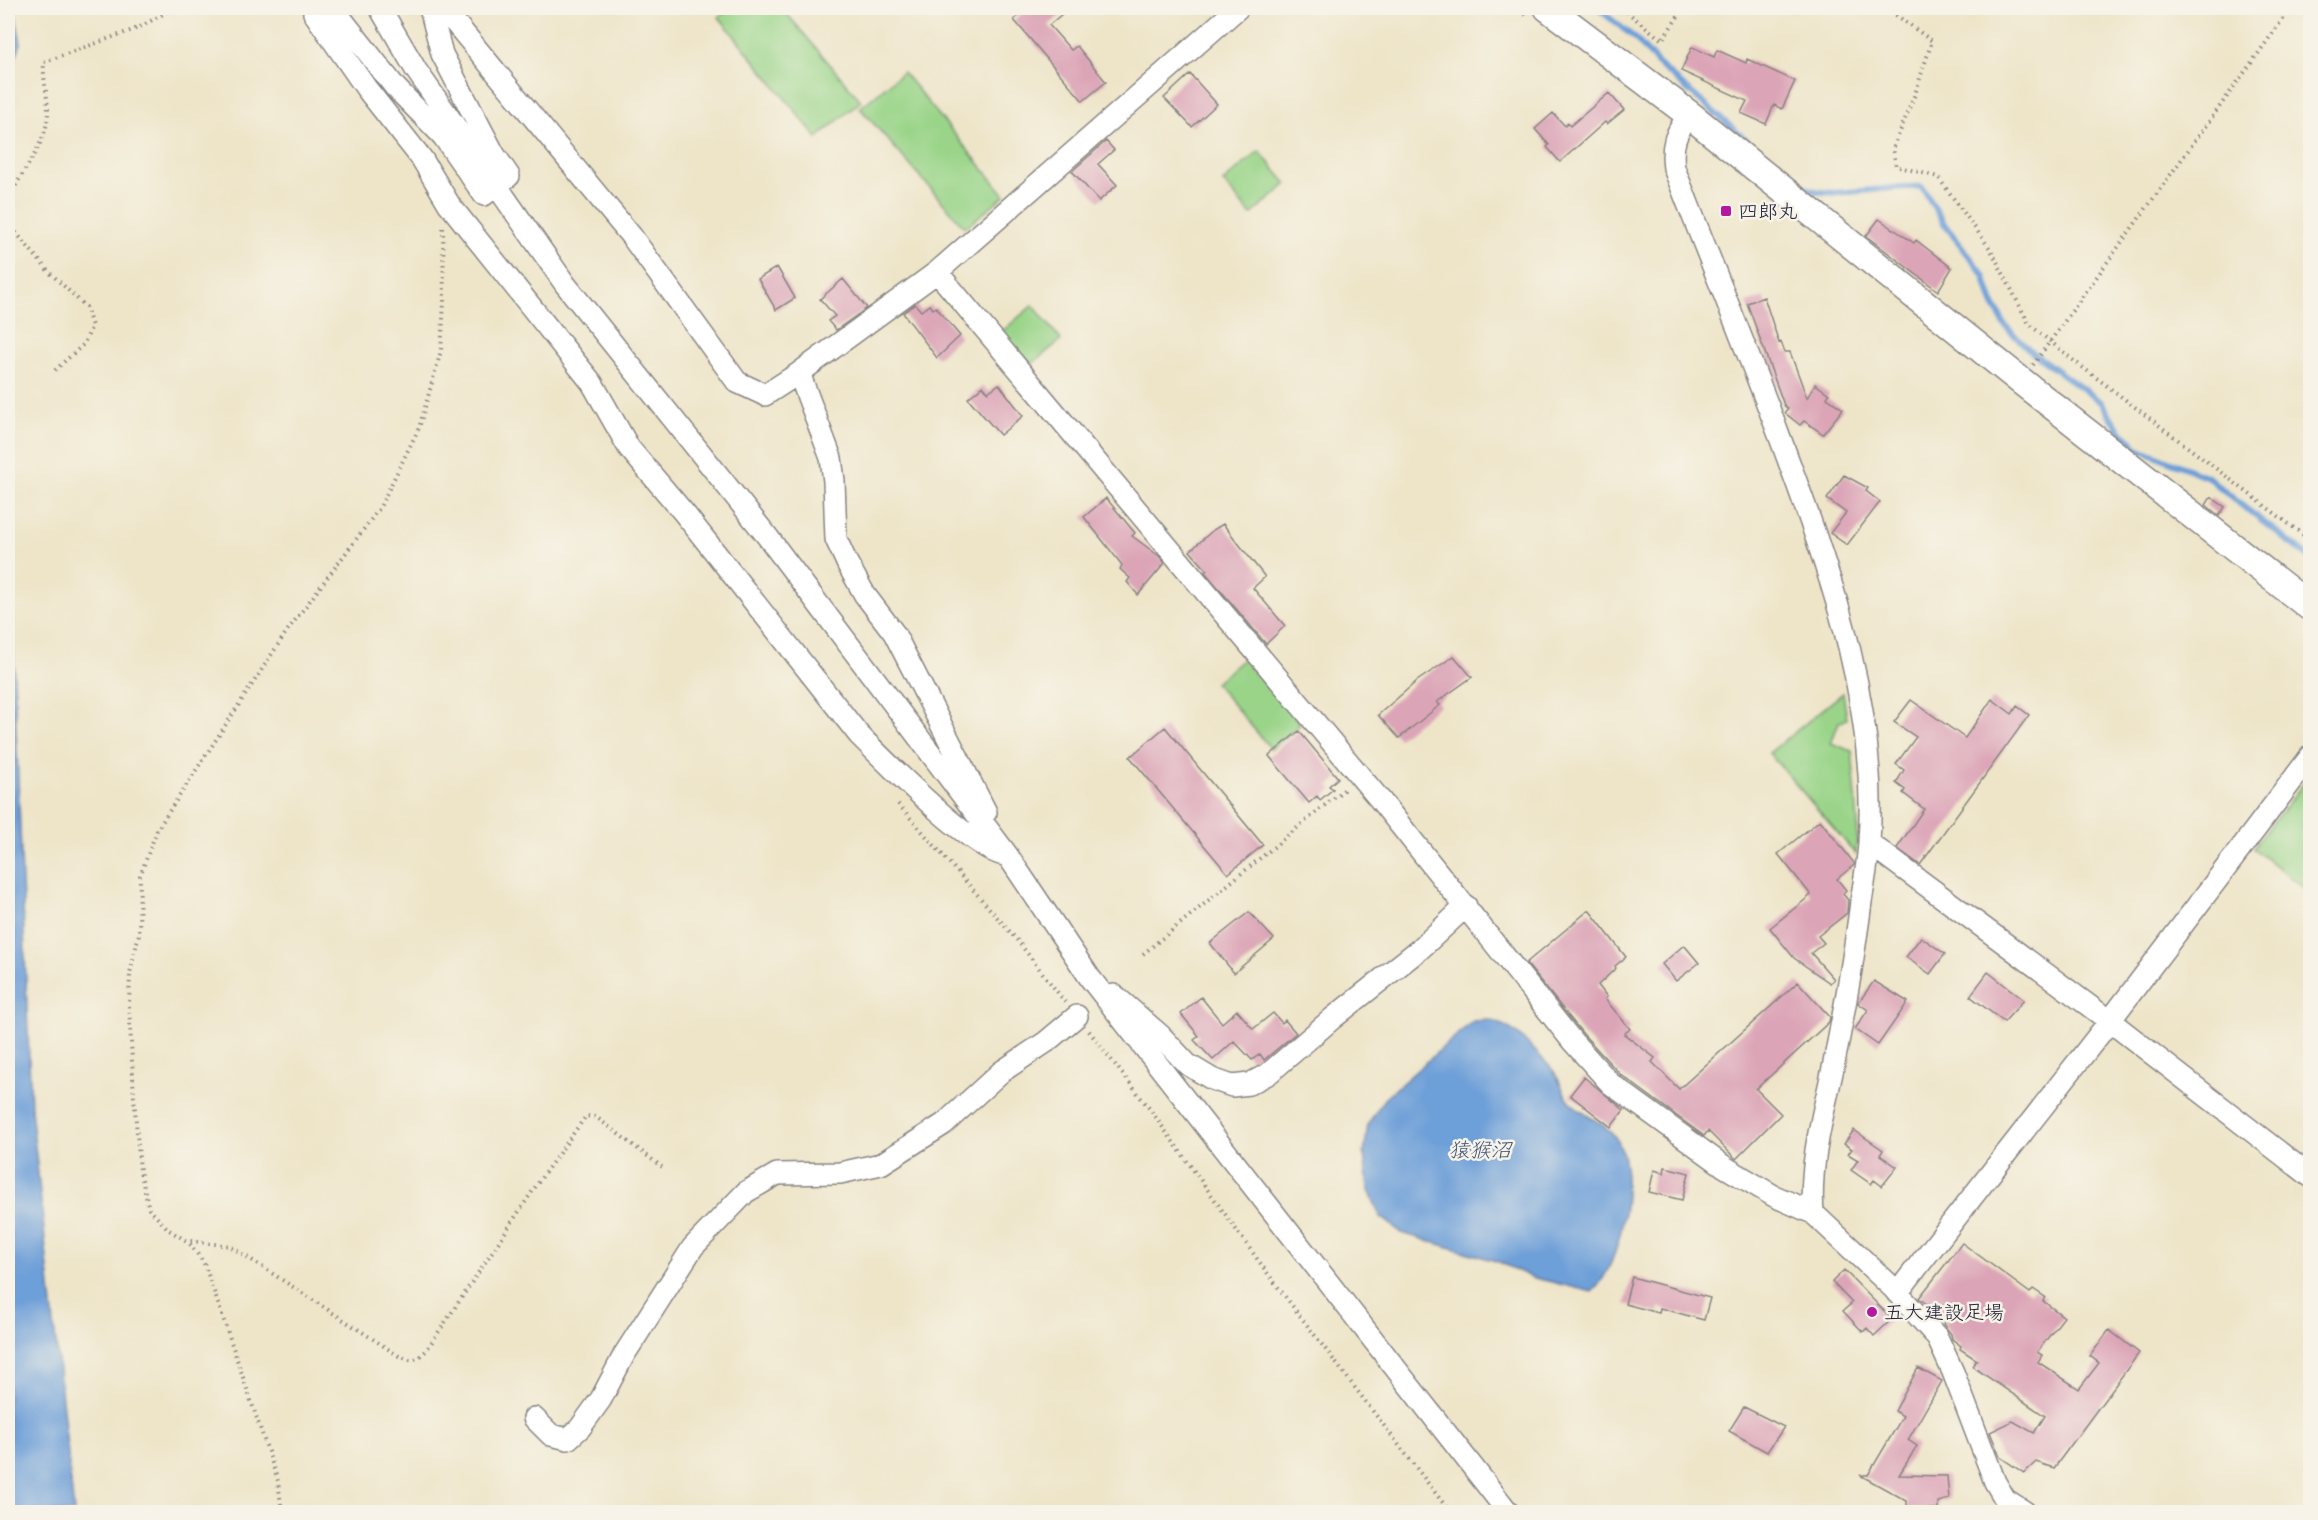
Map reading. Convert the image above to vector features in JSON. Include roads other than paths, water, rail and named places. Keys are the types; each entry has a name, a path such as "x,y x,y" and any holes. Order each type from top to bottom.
{"street":[{"path":"317,8 314,13 366,88 422,159 449,204 592,383 629,448 684,513 859,735 894,770 964,831 995,854 1008,856"},
{"path":"333,8 395,87 443,136 484,195 509,176 494,154 442,54 430,8"},
{"path":"380,8 416,70 564,284 766,536 1008,856 1105,997 1508,1512"},
{"path":"443,8 632,237 737,382 765,395 937,272 1238,8"},
{"path":"1548,8 1690,115 2020,381 2310,607"},
{"path":"1690,115 1676,132 1671,151 1674,168 1766,399 1812,523 1836,597 1853,667 1866,738 1870,786 1869,843 1840,1033 1815,1156 1811,1194 1813,1213"},
{"path":"937,272 1361,776 1573,1042 1611,1084 1725,1167 1774,1196 1813,1213 1898,1293 1937,1337 1953,1372 2003,1505 2025,1512"},
{"path":"799,372 831,458 836,539 865,595 894,633 1008,856"},
{"path":"1898,1293 2109,1022 2310,757"},
{"path":"1869,843 2310,1176"},
{"path":"1105,997 1111,993 1137,1014 1187,1064 1212,1079 1232,1086 1249,1084 1268,1074 1333,1018 1420,949 1466,906"},
{"path":"534,1418 551,1436 567,1439 580,1428 601,1399 624,1356 693,1247 746,1192 777,1174 840,1173 881,1164 944,1124 1001,1072 1046,1042 1077,1016"}],"water":[{"path":"8,8 14,8 21,43 8,80"},
{"path":"8,522 31,1108 74,1512 8,1512"},
{"name":"猿猴沼","path":"1489,1020 1511,1030 1534,1050 1557,1076 1565,1094 1573,1104 1614,1135 1624,1157 1626,1198 1618,1243 1602,1280 1592,1292 1531,1277 1499,1262 1402,1233 1380,1216 1368,1188 1364,1154 1368,1124 1384,1099 1473,1021"}],"waterway":[{"path":"1597,8 1635,38 1658,64 1805,188 1832,193 1922,187 1945,225 1984,275 1992,301 2006,327 2033,353 2102,403 2116,425 2137,448 2208,477 2310,558"}],"place":[{"name":"四郎丸","path":"1726,211"},
{"name":"五大建設足場","path":"1872,1312"}]}
